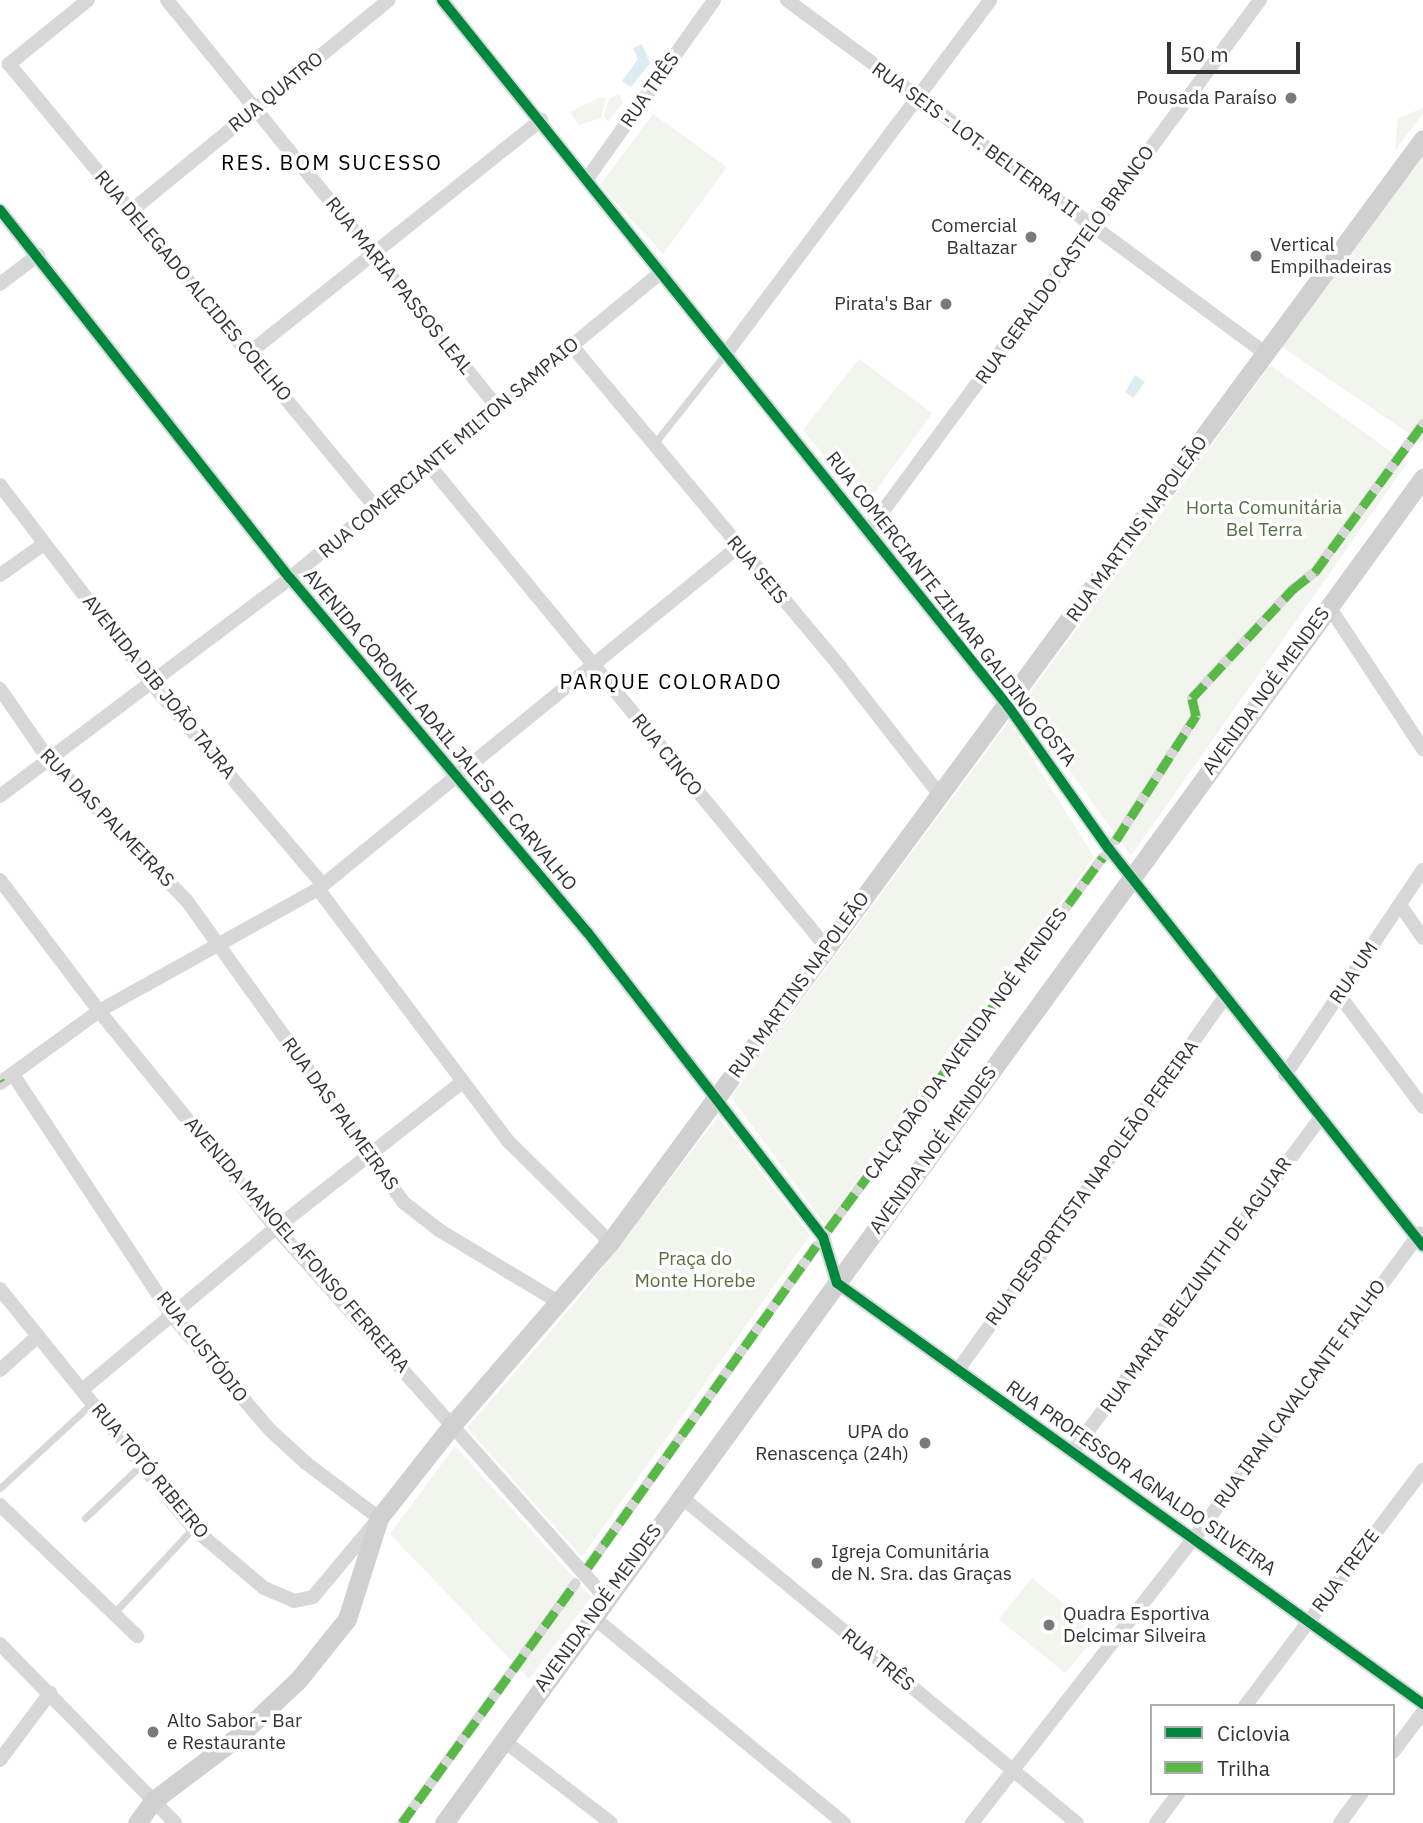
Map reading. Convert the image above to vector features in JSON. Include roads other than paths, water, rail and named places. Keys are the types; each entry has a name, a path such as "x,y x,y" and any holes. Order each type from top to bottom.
{"main road":[{"name":"RUA MARTINS NAPOLEÃO","path":"137,1823 154,1800 208,1762 299,1679 346,1619 379,1518 453,1424 610,1242 826,947 1008,706 1423,139"},
{"name":"AVENIDA NOÉ MENDES","path":"444,1823 1423,478"}],"street":[{"name":"RUA DELEGADO ALCIDES COELHO","path":"88,0 9,64 376,508"},
{"name":"RUA MARIA PASSOS LEAL","path":"167,0 498,408"},
{"name":"RUA QUATRO","path":"131,211 389,0"},
{"name":"RUA COMERCIANTE ZILMAR GALDINO COSTA","path":"442,0 869,530 1008,706 1131,876 1285,1075 1421,1238"},
{"name":"RUA TRÊS","path":"587,179 714,0"},
{"name":"RUA SEIS - LOT. BELTERRA II","path":"787,0 916,99 1265,353"},
{"path":"727,352 990,0"},
{"name":"RUA GERALDO CASTELO BRANCO","path":"869,530 1260,0"},
{"path":"249,354 541,120"},
{"name":"AVENIDA CORONEL ADAIL JALES DE CARVALHO","path":"0,209 290,579 588,933 823,1237 837,1283"},
{"path":"0,284 38,255"},
{"name":"RUA COMERCIANTE MILTON SAMPAIO","path":"0,796 47,757 152,684 290,579 661,272"},
{"name":"RUA SEIS","path":"572,346 940,795"},
{"path":"1116,840 1196,716 1192,698 1293,589 1315,572 1423,424"},
{"name":"RUA CINCO","path":"429,465 826,947"},
{"name":"AVENIDA DIB JOÃO TAJRA","path":"0,485 152,684 321,887 462,1083 508,1141 610,1242"},
{"path":"0,575 44,544"},
{"path":"0,1083 99,1012 219,942 321,887 738,547"},
{"path":"1328,605 1423,749"},
{"name":"RUA DAS PALMEIRAS","path":"0,689 47,757 187,901 219,942 367,1155 417,1214 560,1303"},
{"name":"CALÇADÃO DA AVENIDA NOÉ MENDES","path":"828,1230 1103,857"},
{"name":"RUA UM","path":"1285,1075 1423,870"},
{"name":"AVENIDA MANOEL AFONSO FERREIRA","path":"0,880 99,1012 276,1227 606,1599"},
{"path":"1400,905 1423,938"},
{"path":"1339,995 1423,1107"},
{"name":"RUA DESPORTISTA NAPOLEÃO PEREIRA","path":"958,1370 1226,996"},
{"name":"RUA CUSTÓDIO","path":"13,1074 173,1317 270,1430 306,1464 379,1518"},
{"path":"82,1390 173,1317 276,1227 462,1083"},
{"name":"RUA MARIA BELZUNITH DE AGUIAR","path":"1073,1451 1320,1118"},
{"name":"RUA IRAN CAVALCANTE FIALHO","path":"972,1823 1195,1537 1421,1238"},
{"path":"587,1567 816,1246"},
{"name":"RUA PROFESSOR AGNALDO SILVEIRA","path":"837,1283 1195,1537 1423,1704"},
{"name":"RUA TOTÓ RIBEIRO","path":"0,1289 192,1528 264,1588 303,1601 320,1591 379,1518"},
{"path":"0,1370 38,1336"},
{"name":"RUA TREZE","path":"1247,1704 1423,1470"},
{"name":"RUA TRÊS","path":"680,1496 1077,1823"},
{"path":"0,1505 137,1636"},
{"path":"402,1823 576,1583"},
{"path":"593,1617 844,1823"},
{"path":"0,1644 175,1823"},
{"path":"0,1760 50,1693"},
{"path":"1395,1749 1423,1712"},
{"path":"503,1740 611,1823"},
{"path":"1156,1823 1177,1795"},
{"path":"1340,1823 1361,1795"}],"lane":[{"path":"654,444 727,352"},
{"path":"0,1488 92,1403"},
{"path":"85,1518 142,1465"},
{"path":"114,1614 192,1528"}],"place":[{"name":"Pousada Paraíso","path":"1291,98"},
{"name":"Comercial Baltazar","path":"1031,237"},
{"name":"Vertical Empilhadeiras","path":"1256,256"},
{"name":"Pirata's Bar","path":"946,304"},
{"name":"UPA do Renascença (24h)","path":"925,1443"},
{"name":"Igreja Comunitária de N. Sra. das Graças","path":"817,1563"},
{"name":"Quadra Esportiva Delcimar Silveira","path":"1049,1625"},
{"name":"Alto Sabor - Bar e Restaurante","path":"153,1732"}],"district":[{"name":"RES. BOM SUCESSO","path":"332,162"},
{"name":"PARQUE COLORADO","path":"671,681"}],"park label":[{"name":"Horta Comunitária Bel Terra","path":"1264,519"},
{"name":"Praça do Monte Horebe","path":"695,1270"}]}
